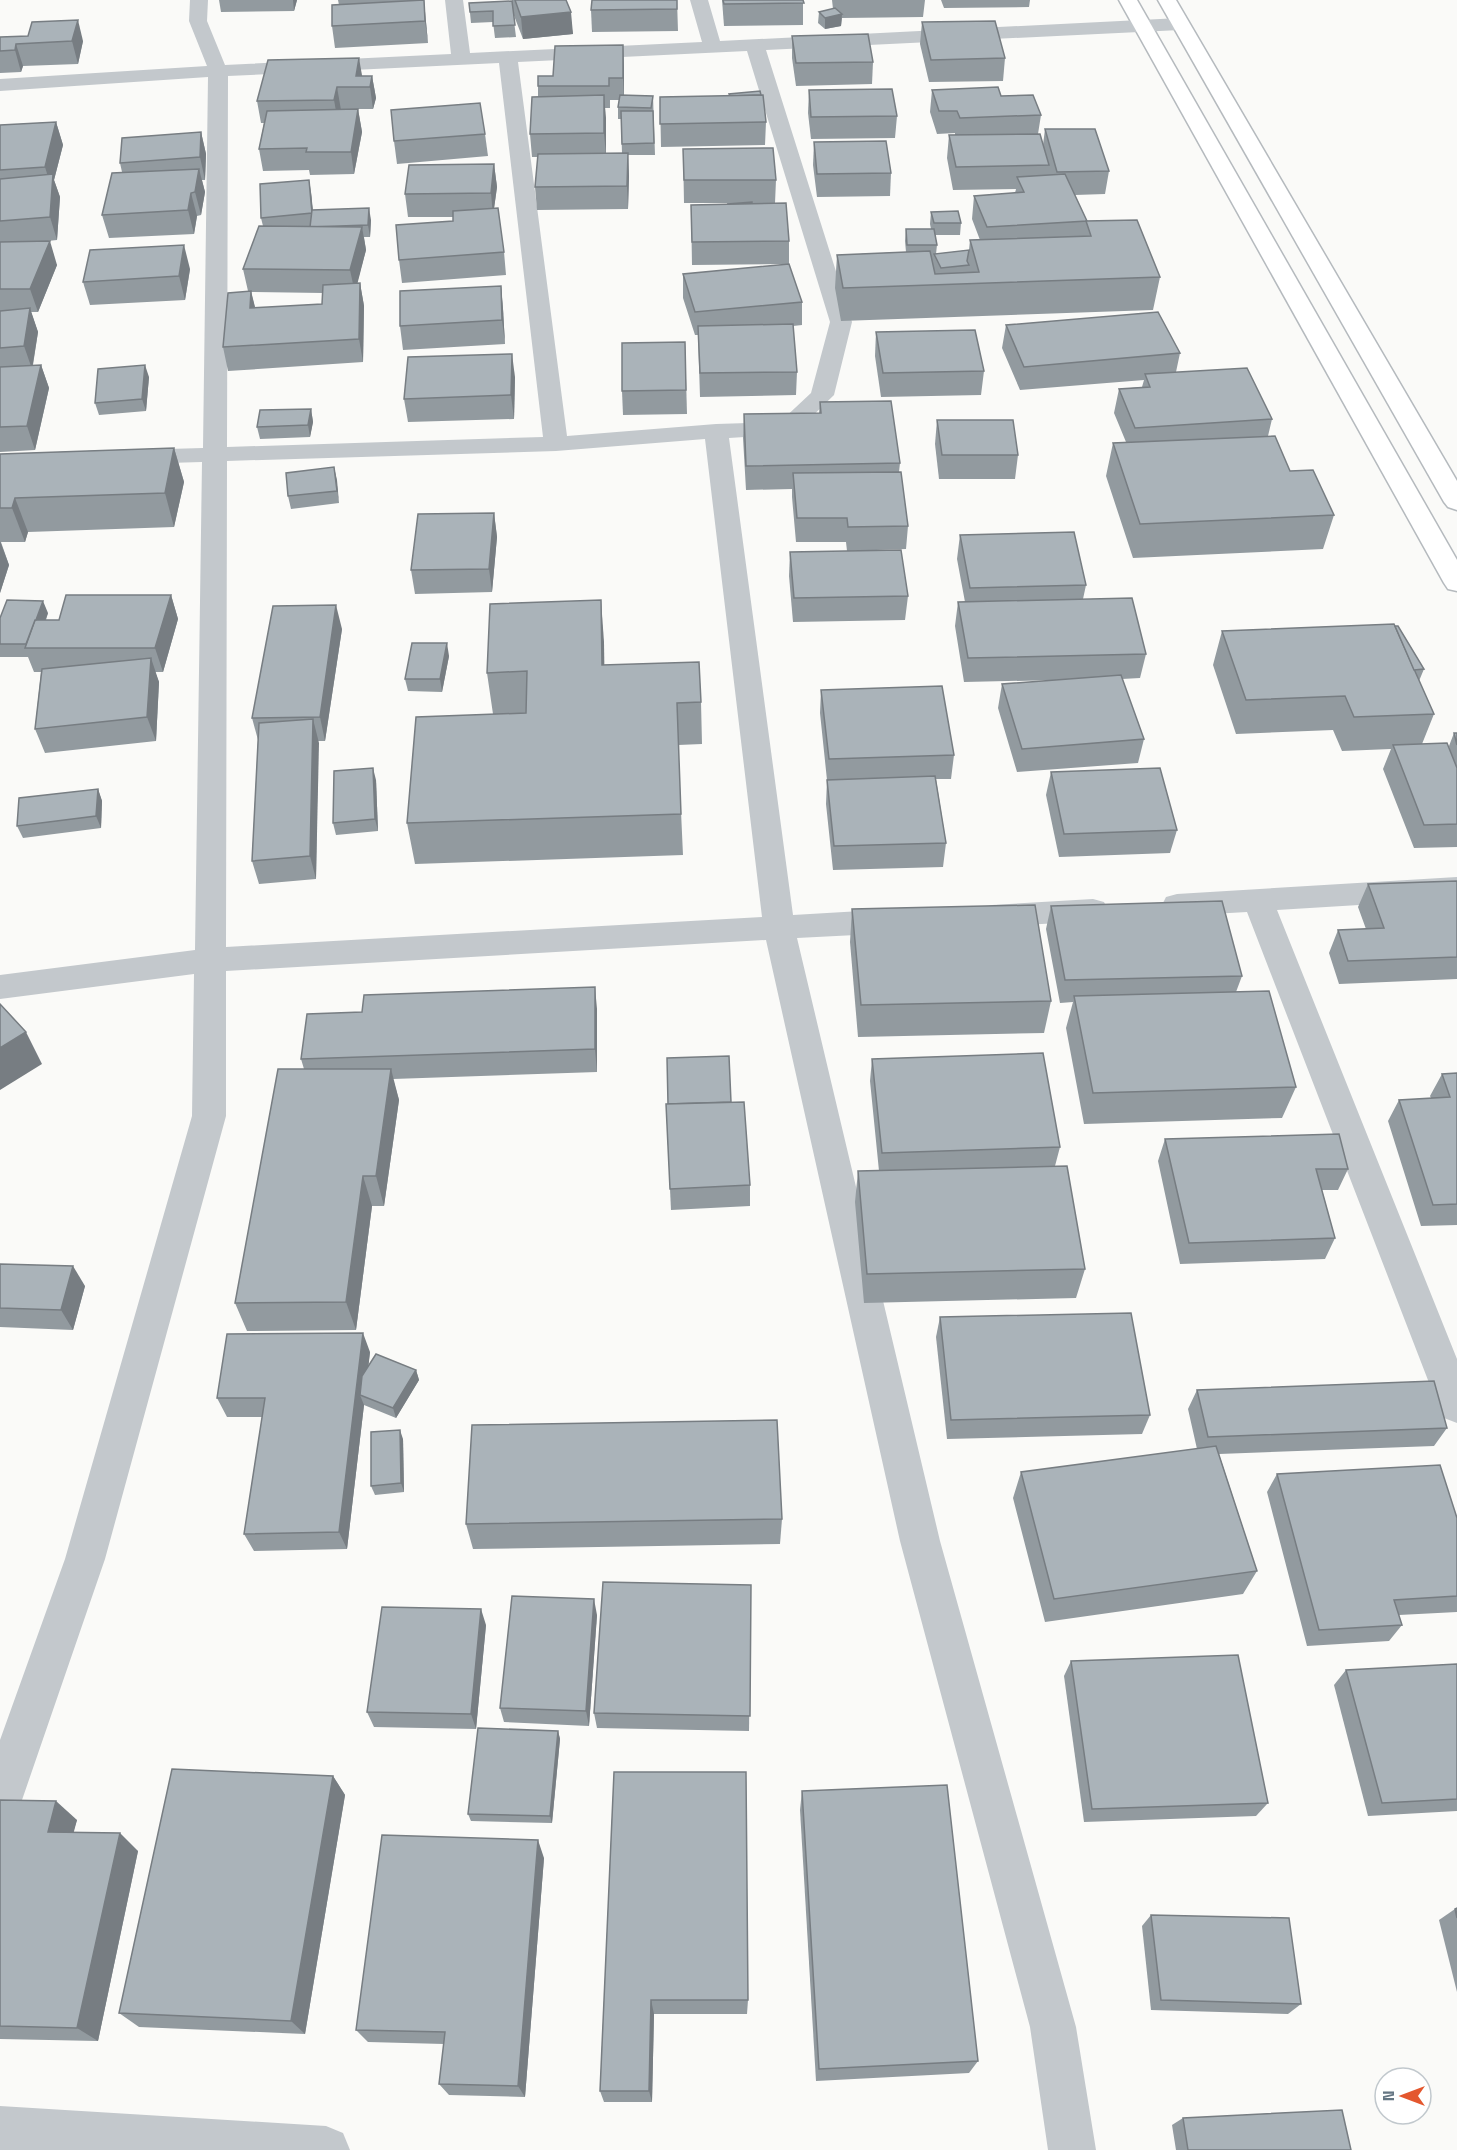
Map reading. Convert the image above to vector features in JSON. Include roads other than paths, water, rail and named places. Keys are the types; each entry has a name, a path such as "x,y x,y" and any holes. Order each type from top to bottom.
{"main road":[{"path":"1128,0 1457,583"},
{"path":"1167,0 1457,502"}],"street":[{"path":"0,1800 85,1559 209,1116 218,71 198,21 199,0"},
{"path":"454,0 461,59"},
{"path":"699,0 713,47"},
{"path":"0,85 218,71 1180,24"},
{"path":"108,459 215,453 556,444 716,431 786,429 822,395 841,322 755,45"},
{"path":"508,57 556,444"},
{"path":"716,431 778,928 920,1541 1053,2026 1072,2150"},
{"path":"1153,906 1457,888"},
{"path":"1258,900 1457,1406"},
{"path":"966,917 1118,908"},
{"path":"0,987 209,960 919,920"},
{"path":"0,2130 326,2150"}]}
